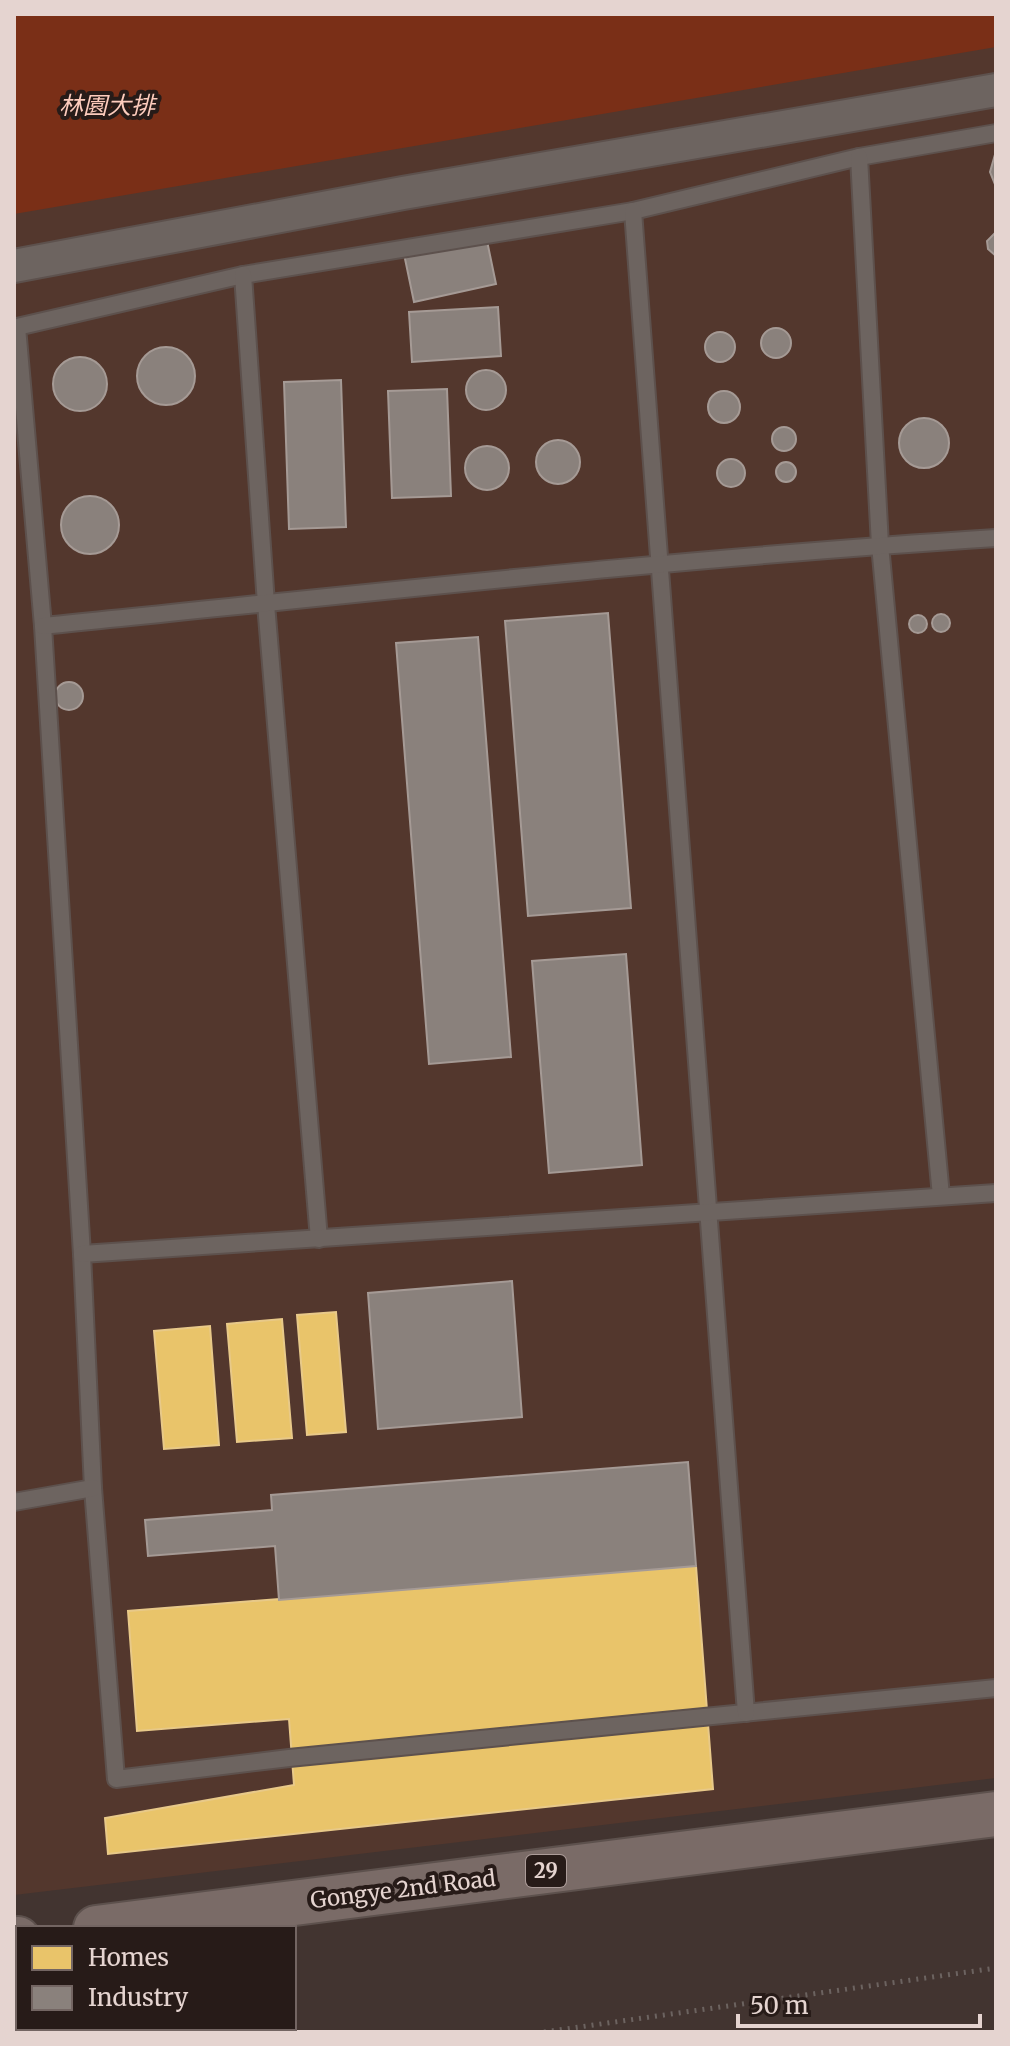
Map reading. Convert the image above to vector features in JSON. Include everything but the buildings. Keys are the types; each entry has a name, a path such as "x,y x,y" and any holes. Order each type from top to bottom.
{"main road":[{"name":"Gongye 2nd Road","path":"112,1926 996,1814"}],"street":[{"path":"14,266 403,193 996,90"}],"lane":[{"path":"996,133 859,157 633,211 243,275 17,327 43,626 82,1254 93,1488 116,1779 289,1758 996,1688"},
{"path":"859,157 880,545 941,1196"},
{"path":"633,211 746,1713"},
{"path":"243,275 266,604 319,1239"},
{"path":"43,626 660,565 996,538"},
{"path":"82,1254 996,1193"},
{"path":"14,1502 93,1488"}],"path":[{"path":"544,2032 996,1968"}],"shaded area":[{"path":"14,14 996,14 996,1778 14,1895"}],"water":[{"name":"林園大排","path":"14,14 996,14 996,47 14,214"}]}
